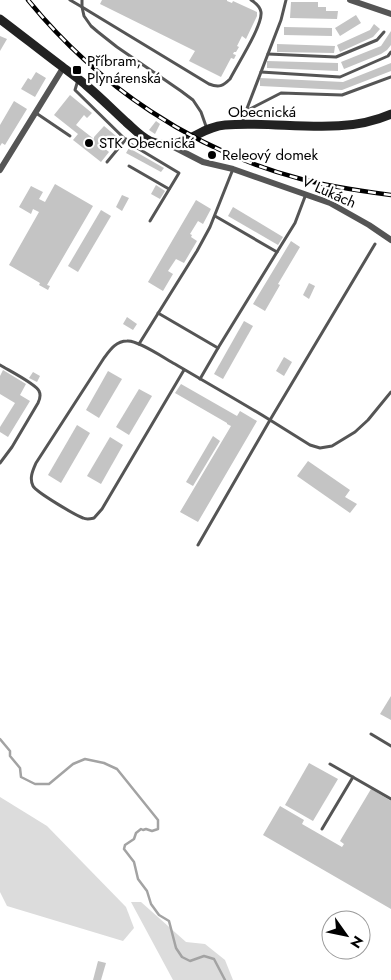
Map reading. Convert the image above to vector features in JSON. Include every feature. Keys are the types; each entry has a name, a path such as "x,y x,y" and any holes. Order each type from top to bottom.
{"street":[{"path":"350,0 391,14"},
{"path":"0,19 86,85 137,132 159,144 170,145"},
{"path":"0,170 63,68"},
{"name":"Obecnická","path":"170,145 180,143 216,126 261,123 321,126 350,125 391,114"},
{"name":"V Lukách","path":"170,145 203,162 233,169 330,203 391,240"}],"lane":[{"path":"70,0 215,86 221,86 230,78 258,29 261,20 260,8 252,0"},
{"path":"82,0 84,16 91,26 117,48 193,100 201,112 207,129"},
{"path":"242,124 281,20 286,0"},
{"path":"268,54 336,57 377,40 384,32"},
{"path":"261,72 340,77 388,56 391,52"},
{"path":"246,111 281,93 342,95 391,77"},
{"path":"78,79 75,90 129,142 179,173 150,221"},
{"path":"36,112 70,136"},
{"path":"107,162 126,139"},
{"path":"129,166 169,189"},
{"path":"139,344 197,251 215,216 233,169"},
{"path":"200,379 295,223 306,194"},
{"path":"215,216 277,252"},
{"path":"198,545 375,244"},
{"path":"158,313 218,348"},
{"path":"184,370 99,514 94,518 84,519 33,486 31,480 32,472 36,463 111,349 126,340 139,344 200,379 310,446 320,448 332,446 355,432 368,420 391,392"},
{"path":"0,365 35,386 40,391 40,397 12,447 0,463"},
{"path":"371,734 391,746"},
{"path":"330,764 391,799"},
{"path":"322,829 353,776"}],"shaded area":[{"path":"0,797 47,826 126,907 134,928 123,941 7,906 0,892"},
{"path":"131,902 141,902 186,942 205,944 225,960 233,980 173,980"}],"building":[{"path":"102,0 227,0 257,12 257,16 246,39 242,36 237,46 239,47 233,54 236,55 234,59 231,58 221,77 189,61 195,51 100,4"},
{"path":"291,2 318,2 318,7 326,7 326,11 338,11 337,19 290,18"},
{"path":"356,15 361,23 340,36 335,28"},
{"path":"374,24 380,29 373,37 340,52 337,45 370,30"},
{"path":"284,27 332,28 332,36 284,35"},
{"path":"391,31 391,45 387,50 344,69 341,62 381,46"},
{"path":"0,36 7,39 0,51"},
{"path":"277,44 335,46 334,53 277,52"},
{"path":"267,61 338,63 338,71 267,68"},
{"path":"391,63 391,71 342,90 260,86 260,78 343,82"},
{"path":"36,72 46,78 35,97 21,89 28,78 31,80"},
{"path":"70,95 92,113 87,118 84,115 76,125 94,139 104,126 116,136 104,148 109,152 101,162 73,140 78,134 54,115"},
{"path":"14,101 27,109 5,145 2,143 0,146 0,125"},
{"path":"156,121 160,124 155,134 149,130"},
{"path":"129,148 164,168 161,172 126,153"},
{"path":"55,184 93,206 47,285 50,286 48,290 39,285 40,283 9,265 39,212 33,209 31,214 19,207 31,186 43,192 39,199 45,202"},
{"path":"156,185 165,191 160,199 151,194"},
{"path":"122,195 129,198 122,211 116,207"},
{"path":"196,200 211,209 203,224 198,221 190,234 197,241 184,263 176,259 168,271 173,274 163,291 148,282"},
{"path":"233,207 283,237 278,245 228,216"},
{"path":"101,210 111,216 78,272 68,266"},
{"path":"291,241 300,247 278,284 280,285 265,311 253,304"},
{"path":"309,283 315,286 309,299 303,295"},
{"path":"127,317 137,324 133,330 123,324"},
{"path":"244,321 253,326 223,379 214,374"},
{"path":"284,357 292,362 284,376 276,371"},
{"path":"3,370 26,384 20,395 30,401 8,437 0,432 0,427 15,403 0,394 0,376"},
{"path":"108,371 122,379 99,418 86,410"},
{"path":"33,372 40,376 37,382 29,378"},
{"path":"181,384 237,416 240,411 257,421 198,522 180,512 231,426 175,393"},
{"path":"139,389 152,396 129,435 116,427"},
{"path":"77,425 90,433 61,483 48,475"},
{"path":"213,436 220,441 193,486 186,482"},
{"path":"110,437 123,445 101,484 87,476"},
{"path":"308,461 350,490 345,497 357,504 350,513 297,476"},
{"path":"391,696 391,720 380,714"},
{"path":"309,763 338,779 313,821 285,805"},
{"path":"371,789 391,801 391,909 263,835 280,806 304,820 302,824 342,847 344,844 340,841"},
{"path":"98,961 106,963 101,980 93,980"}],"waterway":[{"path":"0,739 20,768 21,777 35,784 49,784 73,764 85,759 104,763 117,769 158,820 158,829 152,831 141,829 136,833 134,839 125,845 124,849 134,862 138,879 147,891 151,904 159,915 169,921 176,948 182,957 190,961 204,956 214,959 225,980"}],"railway":[{"path":"28,0 55,31 117,87 186,133 261,167 335,187 391,195"}],"place":[{"name":"Příbram, Plynárenská","path":"77,70"},
{"name":"STK Obecnická","path":"89,143"},
{"name":"Releový domek","path":"212,155"}]}
